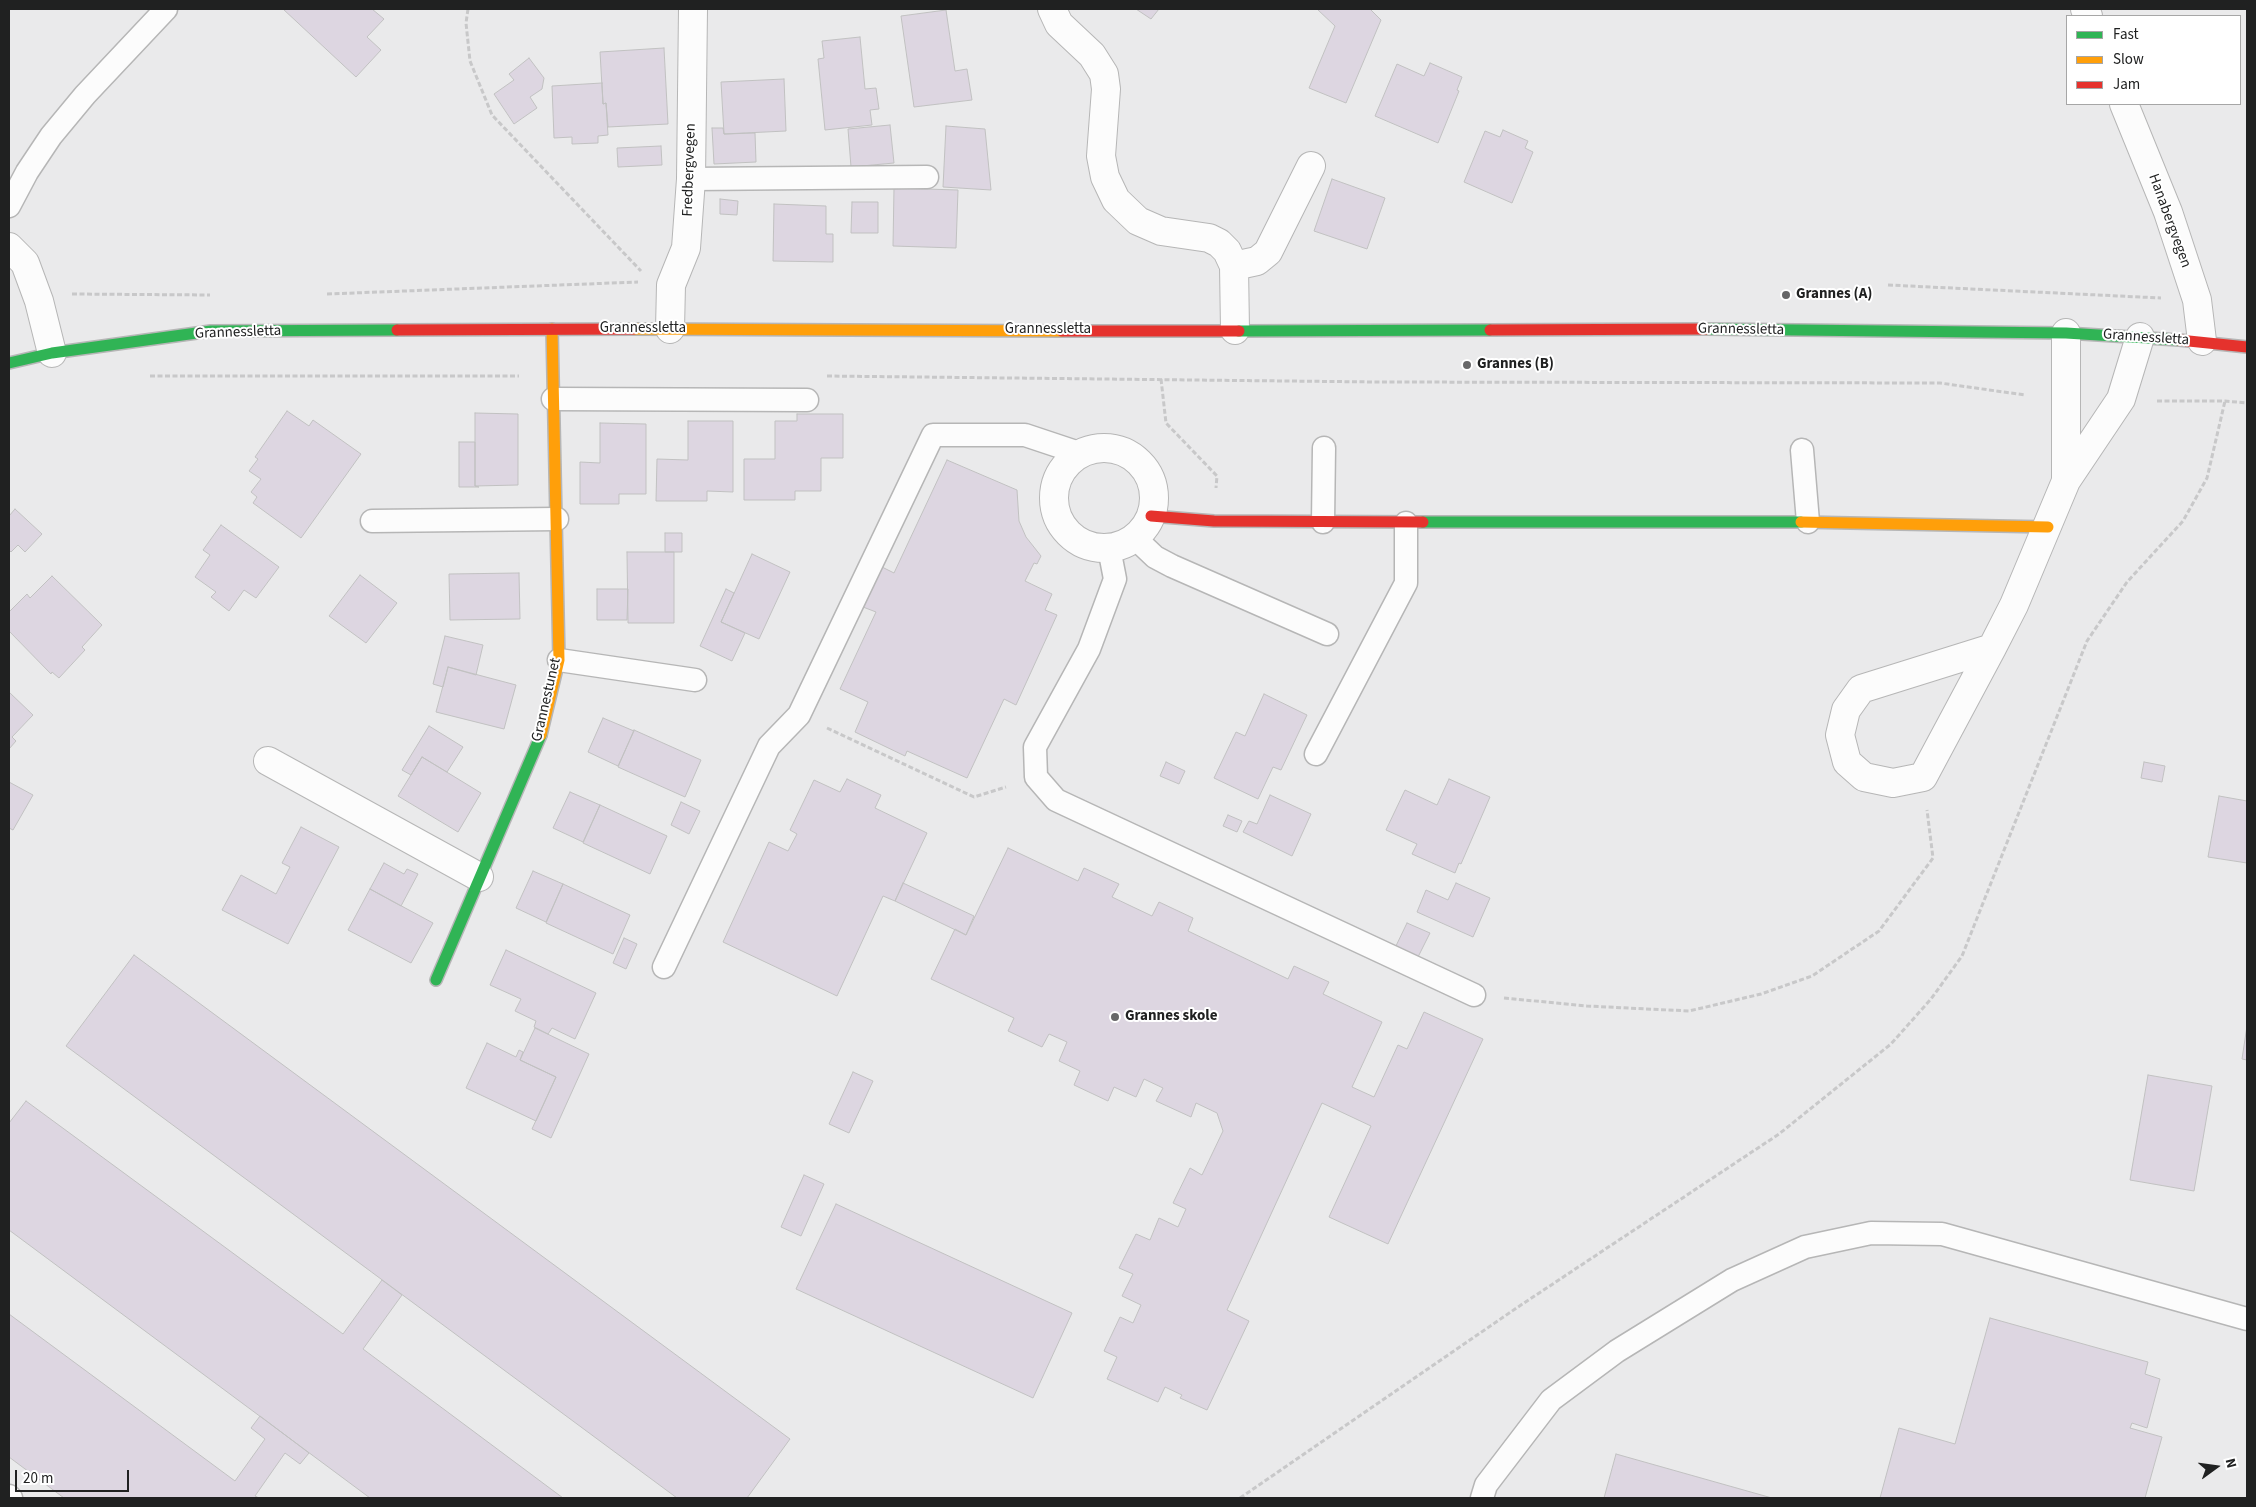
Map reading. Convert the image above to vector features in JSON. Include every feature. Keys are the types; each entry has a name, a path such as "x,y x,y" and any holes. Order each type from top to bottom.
{"main road":[{"name":"Grannessletta","path":"9,363 52,353 211,331 670,329 1662,330 2066,333 2140,337 2247,347"},
{"name":"Grannestunet","path":"436,980 541,737 559,660 552,330"},
{"path":"1151,516 1214,521 1406,523 1808,522 2048,527"}],"street":[{"name":"Fredbergvegen","path":"670,329 670,285 686,248 691,179 693,9"},
{"path":"1052,9 1058,24 1092,54 1104,74 1106,89 1101,156 1104,177 1116,200 1138,220 1161,231 1209,238 1219,243 1227,251 1234,266 1235,330"},
{"name":"Hanabergvegen","path":"2124,105 2168,212 2197,300 2202,342"},
{"path":"1234,266 1257,261 1268,252 1311,166"},
{"path":"9,247 24,263 39,301 52,353"},
{"path":"2066,333 2066,481"},
{"path":"1992,648 1861,689 1846,710 1840,735 1847,762 1864,777 1893,783 1923,777 1992,648 2014,605 2066,481 2121,399 2140,337"},
{"path":"1103,447 1127,453 1145,469 1154,492 1151,516 1135,538 1109,548 1082,544 1061,526 1053,500 1060,473 1079,453 1103,447"},
{"path":"268,761 479,878"}],"lane":[{"path":"9,206 27,172 51,136 85,95 166,9"},
{"path":"691,179 927,176"},
{"path":"553,399 807,400"},
{"path":"664,967 768,746 799,715 933,435 1025,435 1079,453"},
{"path":"1323,522 1324,448"},
{"path":"1802,450 1808,522"},
{"path":"372,521 556,519"},
{"path":"1316,754 1406,583 1406,523"},
{"path":"1135,538 1155,557 1172,566 1327,634"},
{"path":"1109,548 1115,579 1089,649 1035,746 1036,777 1056,800 1474,995"},
{"path":"559,660 695,680"},
{"path":"1482,1498 1486,1486 1551,1400 1616,1350 1732,1280 1805,1246 1871,1233 1942,1234 2247,1319"}],"path":[{"path":"468,9 466,23 470,60 492,115 637,269 670,285"},
{"path":"322,294 627,282 670,285"},
{"path":"1888,286 2197,300"},
{"path":"70,294 215,295"},
{"path":"148,376 552,376"},
{"path":"826,376 1397,382 1940,383 2025,395"},
{"path":"1161,379 1166,423 1217,476 1214,521"},
{"path":"2154,401 2225,401 2247,403"},
{"path":"1240,1498 1526,1302 1779,1134 1891,1044 1931,999 1962,956 2087,641 2127,582 2183,521 2207,478 2225,401"},
{"path":"799,715 974,797 1036,777"},
{"path":"1474,995 1587,1006 1689,1011 1761,994 1812,976 1880,931 1932,858 1923,777"}],"building":[{"path":"283,9 372,9 384,19 367,37 381,50 356,77"},
{"path":"1136,9 1159,9 1151,19"},
{"path":"1317,9 1370,9 1381,20 1346,103 1309,88 1335,26"},
{"path":"946,10 955,71 967,69 972,100 914,107 901,16"},
{"path":"860,37 865,89 876,88 879,109 870,110 872,125 825,130 818,59 824,58 822,41"},
{"path":"664,48 668,124 608,127 606,103 603,104 600,52"},
{"path":"529,58 544,78 542,89 530,97 537,108 514,124 494,94 514,80 509,74"},
{"path":"1430,63 1462,77 1457,90 1459,91 1438,143 1375,116 1397,64 1424,76"},
{"path":"784,79 786,131 724,134 721,82"},
{"path":"602,83 603,104 606,103 608,135 598,136 598,143 572,144 572,137 554,138 552,86"},
{"path":"890,125 894,163 851,167 848,129"},
{"path":"946,126 985,129 991,190 943,187"},
{"path":"712,128 723,128 724,134 755,133 756,162 714,164"},
{"path":"1503,130 1528,141 1525,148 1533,152 1512,203 1464,182 1485,131 1500,137"},
{"path":"661,146 662,165 618,167 617,148"},
{"path":"1332,179 1385,198 1367,249 1314,231"},
{"path":"894,188 958,190 956,248 893,246"},
{"path":"720,199 738,201 737,215 720,214"},
{"path":"852,202 878,202 878,233 851,233"},
{"path":"774,204 826,206 826,234 833,234 833,262 773,261"},
{"path":"287,411 309,426 313,420 361,454 301,538 253,503 257,497 251,492 261,479 249,471 258,459 255,457"},
{"path":"475,413 518,414 518,485 475,486"},
{"path":"797,414 843,414 843,458 821,458 821,491 795,491 795,500 744,500 744,459 775,459 775,421 797,421"},
{"path":"688,421 733,421 733,492 707,491 707,501 656,501 657,459 688,460"},
{"path":"600,423 646,424 646,494 619,494 619,504 580,504 580,462 600,463"},
{"path":"459,442 475,442 475,486 479,487 459,487"},
{"path":"947,460 1017,490 1019,521 1026,537 1041,556 1037,564 1034,563 1025,581 1052,594 1045,610 1057,615 1016,705 1004,699 967,778 907,751 905,756 855,732 868,702 840,689 876,612 863,607 882,567 894,573"},
{"path":"15,509 42,534 25,552 18,545 11,552 9,550 9,516"},
{"path":"221,525 279,567 256,598 244,590 229,611 211,597 216,592 195,577 210,555 203,550"},
{"path":"665,533 682,533 682,552 665,552"},
{"path":"627,552 674,552 674,623 628,623"},
{"path":"752,554 790,572 759,639 721,622"},
{"path":"519,573 520,619 450,620 449,574"},
{"path":"360,575 397,603 366,643 329,616"},
{"path":"52,576 102,625 82,647 85,650 59,678 52,672 51,674 9,631 9,612 27,594 30,598"},
{"path":"597,589 628,589 627,620 597,620"},
{"path":"726,589 734,593 721,622 745,633 732,661 700,646"},
{"path":"445,636 483,645 476,675 448,667 443,687 433,684"},
{"path":"448,667 516,685 504,729 436,712"},
{"path":"9,692 33,715 12,737 16,741 9,749"},
{"path":"1264,694 1307,715 1281,770 1273,767 1258,799 1214,778 1236,732 1245,736"},
{"path":"603,718 634,731 618,766 588,752"},
{"path":"429,726 463,747 447,772 422,757 411,775 402,770"},
{"path":"634,730 701,760 685,797 618,767"},
{"path":"422,757 481,793 458,832 398,796"},
{"path":"1166,762 1185,771 1179,784 1160,776"},
{"path":"2144,762 2165,766 2162,782 2141,778"},
{"path":"847,779 881,795 875,808 927,833 895,901 883,896 837,996 723,942 769,842 788,851 797,834 790,830 814,780 840,792"},
{"path":"1449,779 1490,797 1461,864 1459,863 1455,873 1412,854 1417,844 1386,830 1405,790 1437,805"},
{"path":"9,782 33,795 13,830 9,828"},
{"path":"570,792 600,805 583,842 553,828"},
{"path":"1270,795 1311,814 1292,856 1243,832 1249,821 1257,824"},
{"path":"2219,796 2247,801 2247,863 2208,857"},
{"path":"681,802 700,811 689,834 671,825"},
{"path":"600,805 667,836 650,874 583,843"},
{"path":"1228,815 1242,821 1237,832 1223,826"},
{"path":"301,827 339,847 288,944 222,910 241,875 276,894 290,867 282,863"},
{"path":"1008,848 1078,881 1084,868 1119,884 1112,897 1152,916 1159,902 1193,918 1188,931 1288,979 1294,966 1329,982 1323,994 1382,1022 1352,1087 1374,1097 1398,1045 1407,1049 1424,1012 1483,1039 1388,1244 1329,1217 1371,1126 1322,1103 1227,1310 1249,1321 1207,1410 1180,1398 1182,1395 1165,1387 1158,1402 1107,1379 1117,1357 1104,1351 1120,1317 1133,1323 1141,1305 1122,1296 1133,1274 1119,1268 1136,1234 1150,1240 1159,1218 1178,1227 1186,1209 1173,1203 1190,1168 1202,1175 1223,1131 1217,1113 1196,1103 1191,1117 1156,1101 1163,1088 1144,1079 1136,1097 1114,1087 1108,1101 1074,1085 1080,1071 1059,1061 1067,1042 1049,1034 1042,1047 1008,1031 1014,1018 931,979 955,929 966,935"},
{"path":"384,863 404,874 407,869 418,874 401,906 370,889"},
{"path":"533,871 563,884 546,922 516,908"},
{"path":"903,883 974,916 966,935 895,901"},
{"path":"1456,883 1490,898 1473,937 1417,912 1426,890 1448,900"},
{"path":"563,884 630,915 613,954 546,923"},
{"path":"370,889 433,923 411,963 348,930"},
{"path":"1407,923 1430,933 1416,961 1394,950"},
{"path":"624,938 637,944 626,969 613,963"},
{"path":"506,950 596,993 575,1039 552,1028 548,1034 534,1027 536,1021 515,1011 521,999 490,985"},
{"path":"134,955 790,1439 747,1498 677,1498 66,1046"},
{"path":"2247,1026 2247,1060 2242,1059"},
{"path":"535,1028 589,1054 551,1138 532,1129 556,1077 520,1060"},
{"path":"487,1043 516,1057 519,1050 523,1052 520,1060 556,1077 536,1121 466,1088"},
{"path":"853,1072 873,1081 849,1133 829,1124"},
{"path":"2148,1075 2212,1086 2194,1191 2130,1180"},
{"path":"26,1101 343,1334 382,1280 402,1295 363,1349 563,1498 370,1498 9,1230 9,1123"},
{"path":"804,1175 824,1184 801,1236 781,1227"},
{"path":"836,1204 1072,1313 1033,1398 796,1289"},
{"path":"9,1314 235,1481 265,1439 251,1428 260,1416 309,1453 300,1464 285,1453 255,1496 259,1498 64,1498 9,1457"},
{"path":"1990,1318 2148,1362 2145,1374 2160,1379 2147,1428 2132,1423 2130,1428 2162,1437 2145,1498 1880,1498 1899,1428 1955,1444"},
{"path":"1616,1454 1772,1498 1604,1498"}],"traffic: fast":[{"path":"1707,329 2066,333 2179,340"},
{"path":"9,363 52,353 211,331 397,330"},
{"path":"1239,331 1490,330"},
{"path":"1423,522 1801,522"},
{"path":"436,980 541,735"}],"traffic: slow":[{"path":"541,735 559,660 552,329"},
{"path":"634,329 1062,331"},
{"path":"1801,522 2048,527"}],"traffic: jam":[{"path":"397,330 634,329"},
{"path":"1490,330 1707,329"},
{"path":"1062,331 1239,331"},
{"path":"2179,340 2247,347"},
{"path":"1151,516 1214,521 1423,522"}],"place":[{"name":"Grannes (A)","path":"1786,295"},
{"name":"Grannes (B)","path":"1467,365"},
{"name":"Grannes skole","path":"1115,1017"}]}
